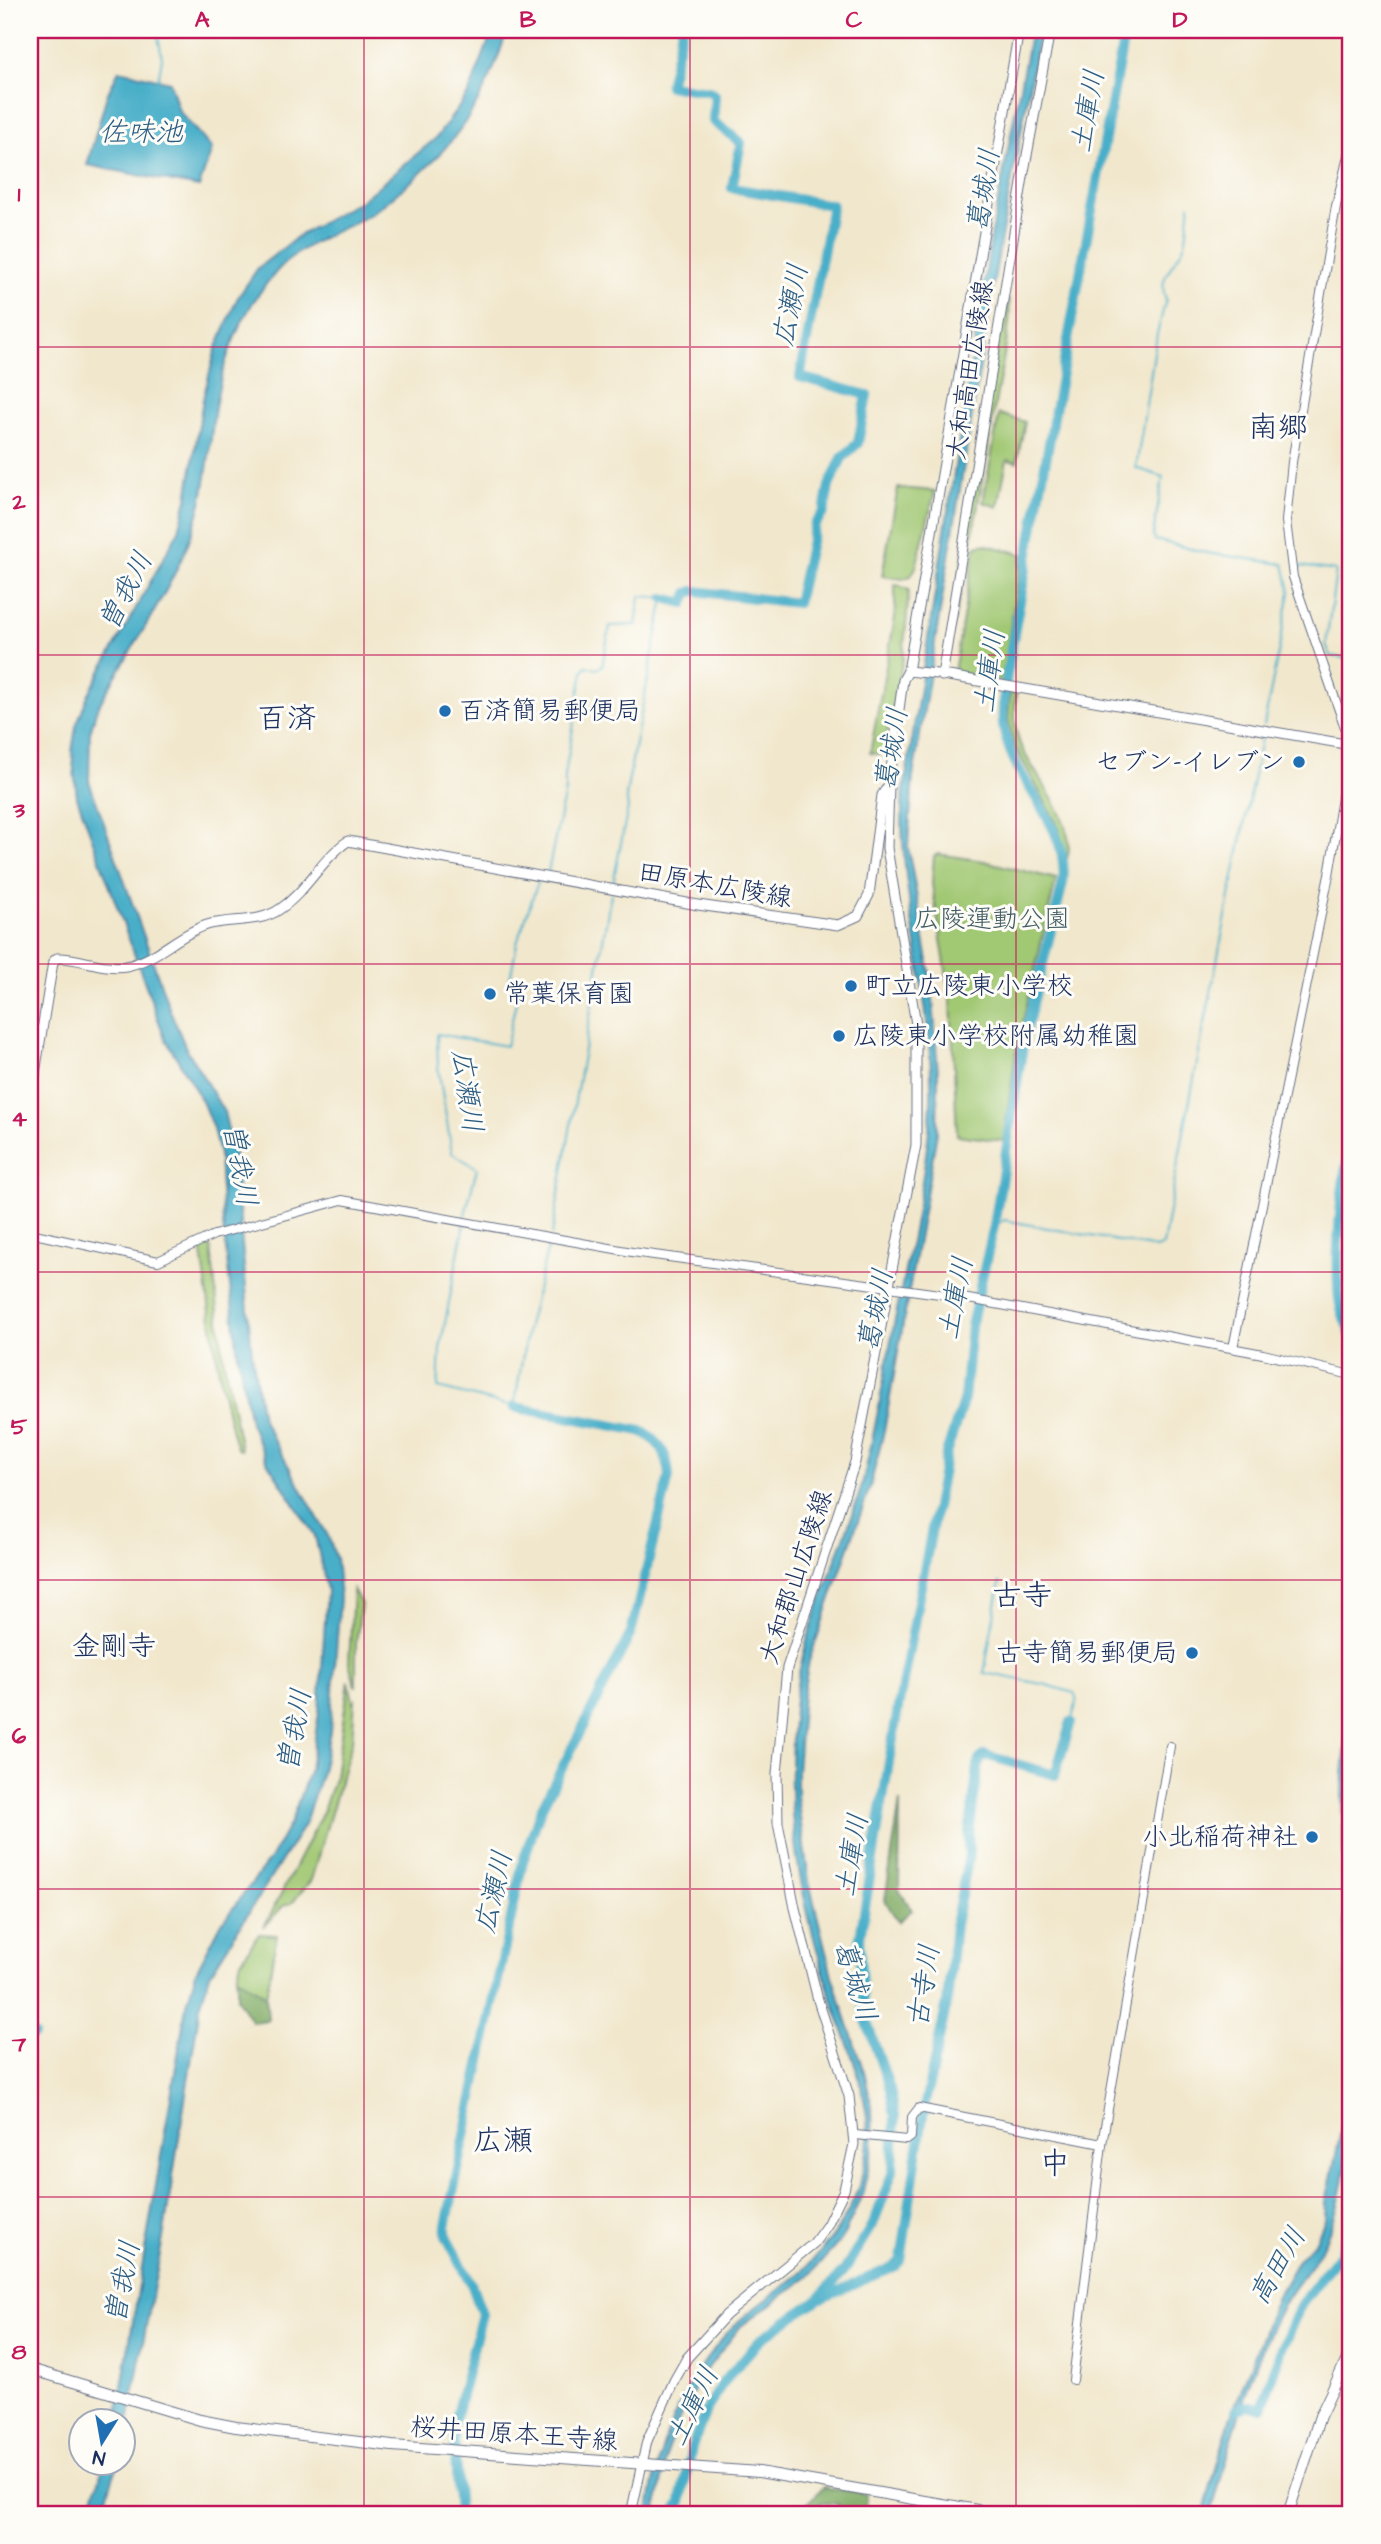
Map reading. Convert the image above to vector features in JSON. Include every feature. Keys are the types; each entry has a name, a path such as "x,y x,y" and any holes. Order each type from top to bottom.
{"main road":[{"name":"大和高田広陵線","path":"910,671 912,644 1019,30"},
{"name":"大和高田広陵線","path":"940,675 1018,202 1050,30"},
{"path":"910,671 1351,745"},
{"name":"田原本広陵線","path":"30,1104 53,962 66,958 110,967 128,965 154,955 207,925 249,920 280,909 334,850 348,841 710,907 829,924 847,923 858,916 869,895 882,795 889,784 900,689 910,671"},
{"name":"大和郡山広陵線","path":"631,2514 663,2402 687,2358 741,2301 800,2257 827,2225 844,2190 855,2135 849,2096 802,1939 778,1823 777,1782 787,1668 855,1462 916,1144 918,1107 913,994 887,848 889,784"},
{"path":"1288,2514 1320,2416 1351,2351"},
{"name":"桜井田原本王寺線","path":"30,2369 110,2394 236,2427 456,2451 698,2467 801,2477 1000,2514"}],"street":[{"path":"1233,1348 1332,863 1351,745 1293,577 1286,521 1292,462 1336,206 1351,144"},
{"path":"30,1233 158,1261 214,1235 342,1200 632,1252 923,1291 1233,1348 1351,1374"},
{"path":"1073,2380 1102,2144 1170,1745"},
{"path":"855,2135 903,2141 911,2137 912,2117 919,2108 1102,2144"}],"green space":[{"path":"1009,299 1005,350 968,556 948,646 1002,320"},
{"path":"999,414 1025,422 1017,462 1007,460 998,507 983,502"},
{"path":"898,488 935,491 916,567 911,576 903,579 882,576"},
{"path":"983,544 1022,554 1002,681 954,672 975,547"},
{"path":"895,584 909,590 903,659 883,755 870,753 895,618"},
{"path":"1010,693 1016,694 1015,719 1020,744 1053,800 1067,831 1067,859 1057,824 1014,745 1008,719"},
{"name":"広陵運動公園","path":"938,854 984,861 1056,879 1017,1046 1003,1141 957,1135 951,1001 932,884 934,856"},
{"path":"207,1244 211,1248 223,1357 241,1450 237,1449 230,1424 215,1349 201,1246"},
{"path":"353,1589 361,1604 356,1644 356,1687 349,1663"},
{"path":"349,1681 353,1702 355,1700 352,1742 311,1880 292,1903 283,1906 264,1927 321,1816 335,1776"},
{"path":"900,1801 899,1890 912,1910 898,1922 885,1900"},
{"path":"259,1934 277,1935 266,1996 237,1977 241,1961"},
{"path":"237,1977 266,1996 268,2020 252,2022 237,1998"},
{"path":"824,2487 867,2494 866,2514 838,2514 838,2504 820,2503 813,2514 804,2506"}],"water":[{"path":"493,30 507,30 479,99 438,156 376,210 308,246 286,262 253,302 235,338 222,375 202,497 186,548 163,596 96,711 90,733 89,781 170,1010 185,1046 224,1112 234,1155 252,1354 262,1419 328,1536 336,1558 340,1598 330,1731 322,1772 304,1825 210,1974 200,2006 163,2238 131,2408 118,2408 186,2007 196,1972 221,1924 270,1859 291,1821 310,1769 319,1712 327,1590 315,1536 266,1460 250,1423 238,1356 223,1225 219,1155 213,1128 202,1101 165,1038 77,797 72,752 76,726 88,695 179,530 187,499 203,399 215,352 237,299 258,268 300,235 362,200 436,138 469,93"},
{"path":"1031,30 1040,30 1001,238 913,777 908,847 932,984 938,1074 937,1133 884,1431 870,1487 809,1661 803,1693 797,1771 797,1796 809,1882 832,1976 864,2072 872,2107 873,2149 862,2195 842,2239 808,2277 741,2326 701,2377 680,2417 667,2451 656,2514 649,2514 659,2460 677,2410 690,2385 704,2362 740,2320 783,2287 827,2244 839,2228 857,2192 867,2151 868,2130 862,2088 819,1958 800,1878 791,1796 794,1714 799,1673 808,1638 866,1470 925,1164 931,1096 930,1054 907,887 902,803 992,232"},
{"name":"佐味池","path":"119,70 170,82 179,111 212,149 199,187 87,165 107,95"},
{"path":"1351,1680 1351,2128 1345,2176 1327,2236 1316,2258 1284,2303 1260,2354 1211,2514 1203,2514 1230,2419 1276,2299 1298,2260 1316,2240 1325,2220 1326,2202 1345,2112 1349,2067 1342,1789"},
{"path":"100,2478 113,2478 101,2514 87,2514"}],"waterway":[{"path":"157,30 162,58 158,81"},
{"name":"広瀬川","path":"664,598 684,603 688,593 694,591 797,603 815,524 824,512 829,486 842,458 858,443 867,395 800,377 832,205 732,188 741,143 713,121 715,95 709,91 669,86 682,30"},
{"name":"土庫川","path":"673,2514 681,2502 692,2447 706,2411 724,2381 762,2338 816,2301 844,2271 875,2220 893,2171 895,2116 890,2089 864,2014 859,1943 898,1708 946,1454 964,1399 971,1326 994,1226 1024,1039 1063,883 1063,861 1058,841 1016,765 1003,724 1003,706 1125,30"},
{"path":"1190,204 1185,243 1163,283 1166,299 1157,334 1136,468 1163,477 1153,535 1155,540 1207,553 1284,564 1290,592 1264,725"},
{"path":"1297,575 1301,566 1336,571 1326,645 1331,656 1351,659"},
{"name":"広瀬川","path":"548,872 565,791 565,774 583,671 586,666 597,669 602,666 610,626 636,625 640,596 664,598 634,749 626,796 628,808 613,883"},
{"path":"994,1226 1004,1220 1156,1248 1163,1245 1262,734"},
{"name":"広瀬川","path":"464,1218 477,1168 452,1153 438,1067 437,1034 506,1046 520,984 510,979 517,943 538,882"},
{"name":"広瀬川","path":"552,1234 611,894"},
{"path":"1351,1147 1341,1201 1338,1264 1340,1304 1351,1335"},
{"name":"広瀬川","path":"464,1224 440,1349 438,1388 514,1407 528,1326 550,1239"},
{"name":"広瀬川","path":"459,2514 453,2427 482,2314 471,2283 446,2236 446,2226 523,1861 541,1809 631,1633 669,1477 662,1450 654,1439 641,1431 514,1407"},
{"path":"1000,1582 984,1673 1074,1693 1077,1701 1071,1722"},
{"name":"古寺川","path":"823,2298 895,2266 901,2260 925,2103 947,2003 955,1925 969,1855 968,1842 979,1760 985,1755 1055,1775 1071,1722"},
{"path":"30,2034 34,2035"},
{"path":"1236,2410 1246,2406 1262,2408 1279,2355 1301,2304 1340,2253 1351,2224"}],"place":[{"name":"百済簡易郵便局","path":"445,711"},
{"name":"セブン-イレブン","path":"1299,762"},
{"name":"町立広陵東小学校","path":"851,986"},
{"name":"常葉保育園","path":"490,994"},
{"name":"広陵東小学校附属幼稚園","path":"839,1036"},
{"name":"古寺簡易郵便局","path":"1192,1653"},
{"name":"小北稲荷神社","path":"1312,1837"}],"district":[{"name":"南郷","path":"1278,428"},
{"name":"百済","path":"287,719"},
{"name":"古寺","path":"1022,1596"},
{"name":"金剛寺","path":"114,1646"},
{"name":"広瀬","path":"503,2141"},
{"name":"中","path":"1055,2164"}],"water label":[{"name":"葛城川","path":"984,190"},
{"name":"曽我川","path":"126,591"},
{"name":"葛城川","path":"892,749"},
{"name":"曽我川","path":"240,1165"},
{"name":"葛城川","path":"876,1310"},
{"name":"曽我川","path":"295,1730"},
{"name":"葛城川","path":"855,1981"},
{"name":"高田川","path":"1278,2266"},
{"name":"曽我川","path":"123,2282"}]}
